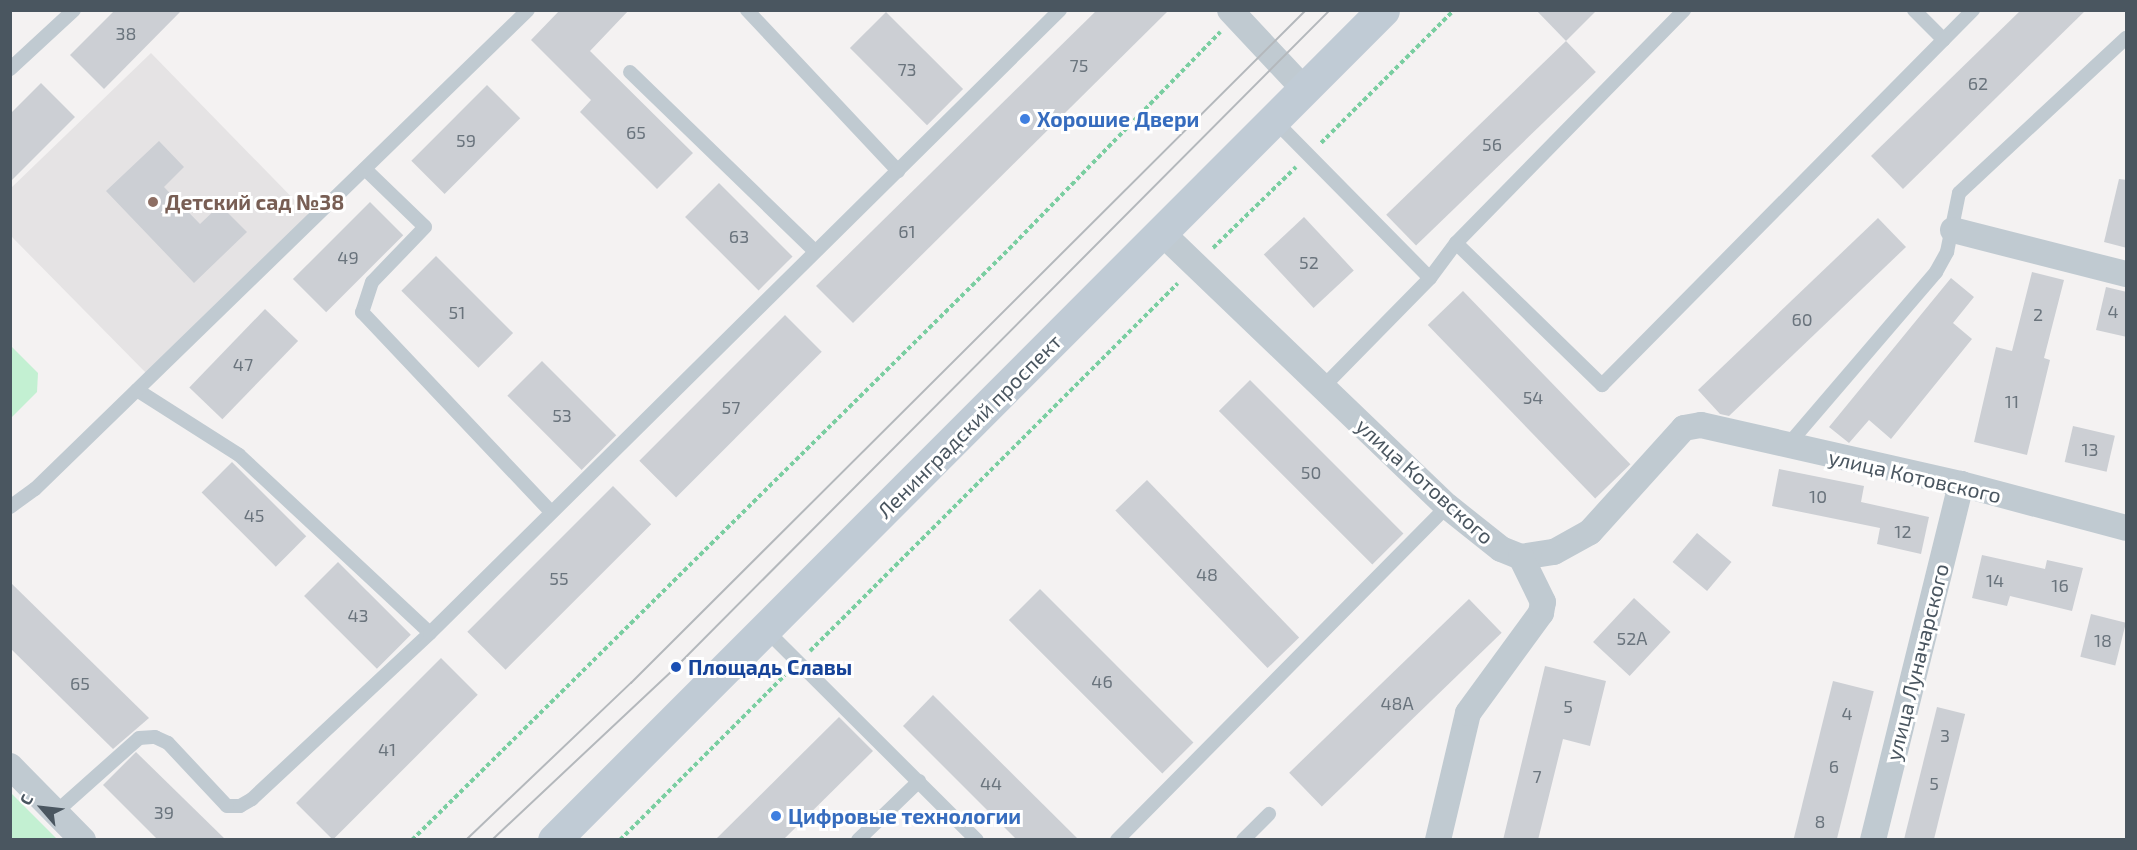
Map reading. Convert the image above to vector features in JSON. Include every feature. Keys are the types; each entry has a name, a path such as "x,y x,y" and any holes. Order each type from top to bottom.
{"main road":[{"name":"Ленинградский проспект","path":"554,840 1383,10"}],"street":[{"path":"1233,13 1304,89"},
{"path":"1953,230 2127,274"},
{"name":"улица Котовского","path":"1162,233 1447,506 1502,549 1521,557 1554,552 1590,532 1684,428 1701,425 1787,447 1961,484 2127,528"},
{"name":"улица Луначарского","path":"1873,840 1961,484"},
{"path":"1438,840 1468,713 1541,614 1543,602 1521,557"},
{"path":"10,766 83,840"}],"lane":[{"path":"10,69 74,10"},
{"path":"10,507 35,489 528,10"},
{"path":"747,10 898,171"},
{"path":"56,812 139,738 155,737 168,743 227,806 240,806 429,633 1060,10"},
{"path":"1323,387 1430,278 1456,243 1684,10"},
{"path":"1914,10 1944,40"},
{"path":"1456,243 1602,386 1973,10"},
{"path":"1787,447 1936,272 1953,230 1959,193 1973,177 2048,115 2096,63 2127,38"},
{"path":"630,72 815,251"},
{"path":"1274,120 1430,278"},
{"path":"365,169 425,227 372,282 362,312 551,512"},
{"path":"137,390 239,454 429,633"},
{"path":"1117,840 1447,506"},
{"path":"765,629 977,840"},
{"path":"858,840 919,781"},
{"path":"1243,840 1269,814"}],"path":[{"path":"620,840 1454,10"},
{"path":"412,840 1014,243 1233,13"}],"shaded area":[{"name":"Детский сад №38","path":"151,53 310,216 149,376 11,236 11,188"}],"green space":[{"path":"11,346 38,373 37,392 11,418"},
{"path":"11,793 57,839 11,839"}],"building":[{"path":"115,10 182,10 104,89 70,55"},
{"path":"560,10 629,10 590,51 693,153 657,189 580,112 591,100 531,40"},
{"path":"1097,10 1169,10 853,323 816,286"},
{"path":"1536,10 1597,10 1566,41"},
{"path":"2021,10 2086,10 1903,189 1871,156"},
{"path":"886,12 963,89 927,125 850,48"},
{"path":"1566,41 1596,72 1416,246 1386,215"},
{"path":"41,83 75,117 10,182 10,114"},
{"path":"487,85 520,118 445,194 411,161"},
{"path":"159,141 184,167 164,187 200,224 220,205 247,232 194,283 106,191"},
{"path":"2119,179 2127,180 2127,248 2104,242"},
{"path":"719,183 793,257 759,290 685,217"},
{"path":"370,202 403,235 326,312 293,279"},
{"path":"1304,217 1354,270 1314,308 1264,255"},
{"path":"1878,218 1906,247 1729,416 1720,414 1698,390"},
{"path":"436,256 513,333 478,368 401,291"},
{"path":"2032,272 2064,280 2044,358 2050,360 2027,455 1974,442 1996,347 2012,351"},
{"path":"1951,278 1974,297 1953,323 1972,339 1891,439 1869,420 1849,443 1829,427"},
{"path":"2106,287 2127,292 2127,337 2096,330"},
{"path":"1463,291 1630,464 1595,498 1428,325"},
{"path":"265,309 298,341 222,419 189,387"},
{"path":"785,315 822,352 676,497 639,461"},
{"path":"542,361 616,435 582,470 507,396"},
{"path":"1250,380 1403,533 1372,565 1219,411"},
{"path":"2073,426 2115,436 2107,472 2065,462"},
{"path":"232,462 306,536 276,567 202,492"},
{"path":"1779,469 1864,486 1861,502 1929,517 1921,554 1877,544 1880,528 1772,506"},
{"path":"1147,480 1299,638 1267,668 1115,511"},
{"path":"613,486 651,524 506,670 467,632"},
{"path":"1697,533 1731,562 1707,591 1673,562"},
{"path":"1982,555 2045,569 2047,560 2083,568 2072,611 2010,596 2007,606 1972,598"},
{"path":"338,562 411,635 377,669 304,596"},
{"path":"10,582 149,718 113,749 10,648"},
{"path":"1040,589 1193,742 1162,774 1009,620"},
{"path":"1634,598 1671,632 1630,676 1593,642"},
{"path":"1469,599 1502,633 1322,806 1289,773"},
{"path":"2091,614 2126,623 2115,665 2080,657"},
{"path":"441,658 478,695 333,840 296,803"},
{"path":"1545,666 1606,681 1590,746 1563,739 1538,840 1503,840"},
{"path":"1833,681 1874,691 1837,840 1793,840"},
{"path":"933,695 1079,840 1017,840 903,726"},
{"path":"1937,707 1965,714 1934,840 1904,840"},
{"path":"839,717 873,751 783,840 715,840"},
{"path":"136,752 226,840 158,840 103,785"}],"tram line":[{"path":"466,840 631,683 1306,10"},
{"path":"492,840 676,667 1330,10"}],"place":[{"name":"Хорошие Двери","path":"1025,119"},
{"name":"Детский сад №38","path":"153,202"},
{"name":"Площадь Славы","path":"676,667"},
{"name":"Цифровые технологии","path":"776,816"}]}
